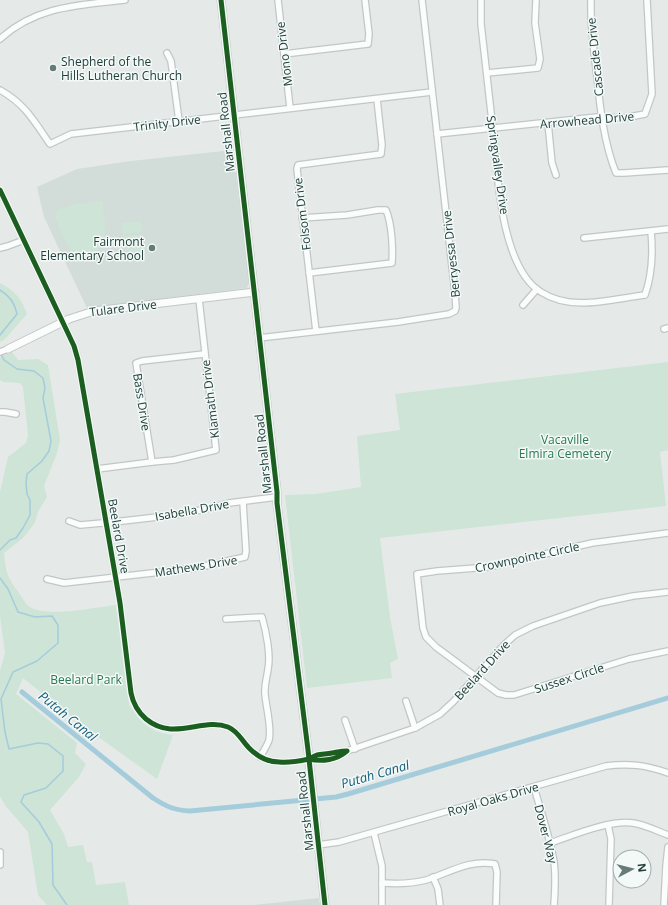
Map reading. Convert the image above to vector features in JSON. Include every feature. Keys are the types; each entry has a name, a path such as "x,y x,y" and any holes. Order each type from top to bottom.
{"street":[{"path":"0,39 8,31 21,23 43,13 68,7 124,0"},
{"name":"Marshall Road","path":"221,0 325,905"},
{"name":"Mono Drive","path":"278,0 290,108"},
{"path":"284,54 368,44 369,34 365,0"},
{"name":"Berryessa Drive","path":"260,338 398,322 450,314 455,311 456,304 422,0"},
{"name":"Springvalley Drive","path":"481,0 481,24 499,192 513,251 520,268 528,281 541,292 558,300 569,303 587,303 645,295 648,286 651,258 651,231"},
{"path":"487,73 538,68 540,59 535,23 536,0"},
{"name":"Cascade Drive","path":"591,0 590,23 602,117 616,173 624,174 668,170"},
{"name":"Arrowhead Drive","path":"437,134 602,117 624,118 645,114 651,99 652,88 647,0"},
{"path":"167,53 171,61 179,121"},
{"name":"Trinity Drive","path":"0,90 20,103 50,144 71,134 432,92"},
{"name":"Folsom Drive","path":"316,331 302,218 297,169 298,165 381,154 382,145 377,99"},
{"path":"548,123 552,163 556,175"},
{"name":"Beelard Drive","path":"0,190 74,346 78,360 122,615 131,693 134,703 141,714 155,724 177,729 214,725 228,727 236,732 250,749 260,757 270,761 280,762 309,759 316,755 347,751 416,728 440,714 453,702 492,657 514,635 533,626 600,603 633,596 668,592"},
{"path":"302,218 386,210 393,254 392,263 309,273"},
{"path":"584,238 668,229"},
{"path":"0,248 24,240"},
{"path":"523,305 537,289"},
{"name":"Tulare Drive","path":"0,352 62,322 94,311 255,292"},
{"name":"Klamath Drive","path":"97,469 174,460 216,450 199,299"},
{"name":"Bass Drive","path":"152,462 136,363 204,354"},
{"path":"0,412 16,414"},
{"name":"Isabella Drive","path":"70,521 80,525 175,515 277,497"},
{"name":"Mathews Drive","path":"115,577 196,568 245,557 243,502"},
{"name":"Crownpointe Circle","path":"475,676 436,647 426,637 423,628 417,574 489,567 592,543 668,533"},
{"path":"47,579 64,583 115,577"},
{"path":"226,619 262,617 264,624 269,659 269,669 265,682 265,693 270,732 269,740 260,757"},
{"name":"Sussex Circle","path":"475,676 498,693 514,695 629,658 668,651"},
{"path":"406,701 416,728"},
{"path":"345,720 355,748"},
{"name":"Royal Oaks Drive","path":"318,845 339,842 374,833 606,766 624,764 650,767 668,773"},
{"name":"Dover Way","path":"534,787 550,843 554,863 554,905"},
{"path":"550,843 619,822 645,826 668,835"},
{"path":"608,825 611,839 609,905"},
{"path":"374,833 380,857 382,905"},
{"path":"664,905 668,847"},
{"path":"0,852 0,865"},
{"path":"382,883 407,884 433,877 460,866 488,863 495,864 496,905"},
{"path":"433,877 438,889 440,905"}],"shaded area":[{"name":"Fairmont Elementary School","path":"233,150 249,282 247,288 87,308 44,217 37,187 77,169 131,161"},
{"path":"319,898 320,905 253,905"}],"green space":[{"path":"102,201 105,231 102,243 94,252 77,263 61,233 55,216 58,210 76,204"},
{"path":"141,221 142,232 123,234 122,223"},
{"path":"142,234 144,245 125,247 123,236"},
{"path":"144,247 145,258 126,260 125,249"},
{"path":"0,283 10,289 17,296 27,314 4,340 0,342"},
{"name":"Beelard Park","path":"12,352 18,360 38,359 48,365 60,440 57,453 44,486 47,497 39,510 34,524 23,538 4,553 8,574 12,583 27,605 38,610 59,612 116,605 129,704 146,726 158,732 173,735 157,779 90,731 23,678 16,694 77,743 75,753 86,764 79,777 50,810 64,834 68,847 83,845 87,862 92,862 96,885 125,882 129,905 47,905 38,895 28,832 5,805 0,796 0,671 5,653 0,616 0,492 8,457 26,443 28,435 23,387 20,383 3,382 0,380 0,357"},
{"name":"Vacaville Elmira Cemetery","path":"668,362 668,450 660,452 666,506 380,538 390,617 398,659 390,663 392,678 307,688 285,495 316,494 361,487 357,436 400,430 395,394"}],"waterway":[{"path":"0,290 12,300 17,314 0,335"},
{"path":"0,550 10,540 16,538 30,515 30,500 27,494 26,483 27,474 42,461 49,451 51,441 43,398 45,388 43,378 34,371 17,369 4,360 1,354"},
{"path":"0,578 8,589 18,612 35,617 52,616 58,625 58,643 37,661 13,672 1,699 5,732 9,749 38,743 48,744 63,756 63,771 46,788 24,795 21,802 39,822 52,844 53,885 67,905"},
{"name":"Putah Canal","path":"22,692 153,798 171,808 190,811 336,797 668,698"}],"cycle path":[{"path":"221,0 277,492 277,503 308,750 325,905"},
{"path":"0,190 74,346 78,360 120,603 131,693 136,707 146,719 156,726 167,729 208,725 228,727 237,734 252,751 263,758 275,762 294,762 309,759 317,755 347,751 329,760 309,759"}],"place":[{"name":"Shepherd of the Hills Lutheran Church","path":"53,68"},
{"name":"Fairmont Elementary School","path":"152,248"}]}
